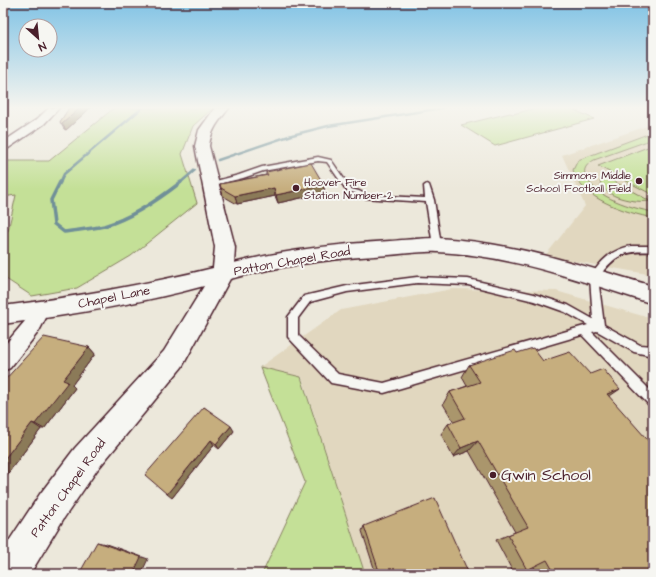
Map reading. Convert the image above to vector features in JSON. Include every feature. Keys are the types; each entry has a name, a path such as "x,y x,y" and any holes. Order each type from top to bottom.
{"street":[{"path":"3,147 21,135"},
{"path":"203,135 202,146 210,184 216,202 225,247 223,273"},
{"name":"Patton Chapel Road","path":"9,574 52,506 86,459 173,359 223,273 256,265 340,251 437,245 488,251 547,263 653,295"},
{"name":"Chapel Lane","path":"4,314 41,310 170,287 223,273"},
{"path":"3,362 32,326 41,310"}],"lane":[{"path":"210,184 242,177 262,169 318,159 329,161 349,190 357,192 364,197 430,200"},
{"path":"428,186 437,245"},
{"path":"599,326 594,278 606,261 614,254 625,250 653,249"},
{"path":"599,326 384,388 335,379 293,337 293,317 307,298 347,289 417,280 468,282 534,298 568,309 599,326 638,350 653,351"},
{"path":"584,330 653,401"}],"shaded area":[{"path":"621,135 653,135 653,275 545,256 585,206 562,155"},
{"name":"Gwin School","path":"452,289 556,291 653,319 653,574 365,574 302,377 260,367 341,310"}],"green space":[{"path":"81,135 189,135 182,154 197,203 131,256 77,288 32,296 3,277 3,233 8,231 16,195 3,197 3,161 49,161"},
{"path":"477,135 536,135 495,146"},
{"path":"645,135 653,135 653,139 594,160 587,165 585,174 591,184 598,191 625,205 653,212 653,218 619,208 595,197 577,180 573,170 578,160"},
{"name":"Simmons Middle School Football Field","path":"653,145 653,195 598,166"},
{"path":"604,176 622,186 625,184 633,188 630,190 650,201 629,200 607,192 602,187 600,181"},
{"path":"260,367 301,377 365,574 262,574 305,482"}],"building":[{"path":"311,163 324,185 276,195 274,188 235,196 221,188 220,184 268,175 266,172"},
{"path":"44,337 89,347 63,380 68,382 35,424 32,423 3,461 3,382"},
{"path":"533,348 543,361 570,352 590,374 603,369 620,389 607,394 653,446 653,574 555,574 547,560 527,570 508,535 528,527 478,441 461,448 448,424 465,418 450,392 480,382 469,365 515,350 517,353"},
{"path":"204,407 231,426 216,444 211,440 167,494 145,475"},
{"path":"435,498 469,574 380,574 364,526"},
{"path":"97,542 141,557 133,574 79,574"}],"waterway":[{"path":"60,183 64,174 110,135"},
{"path":"218,160 292,135"},
{"path":"180,183 195,170"},
{"path":"60,182 51,200 54,224 64,232 89,229 114,223 154,202 181,182"}],"place":[{"name":"Simmons Middle School Football Field","path":"639,181"},
{"name":"Hoover Fire Station Number 2","path":"296,188"},
{"name":"Gwin School","path":"493,475"}]}
